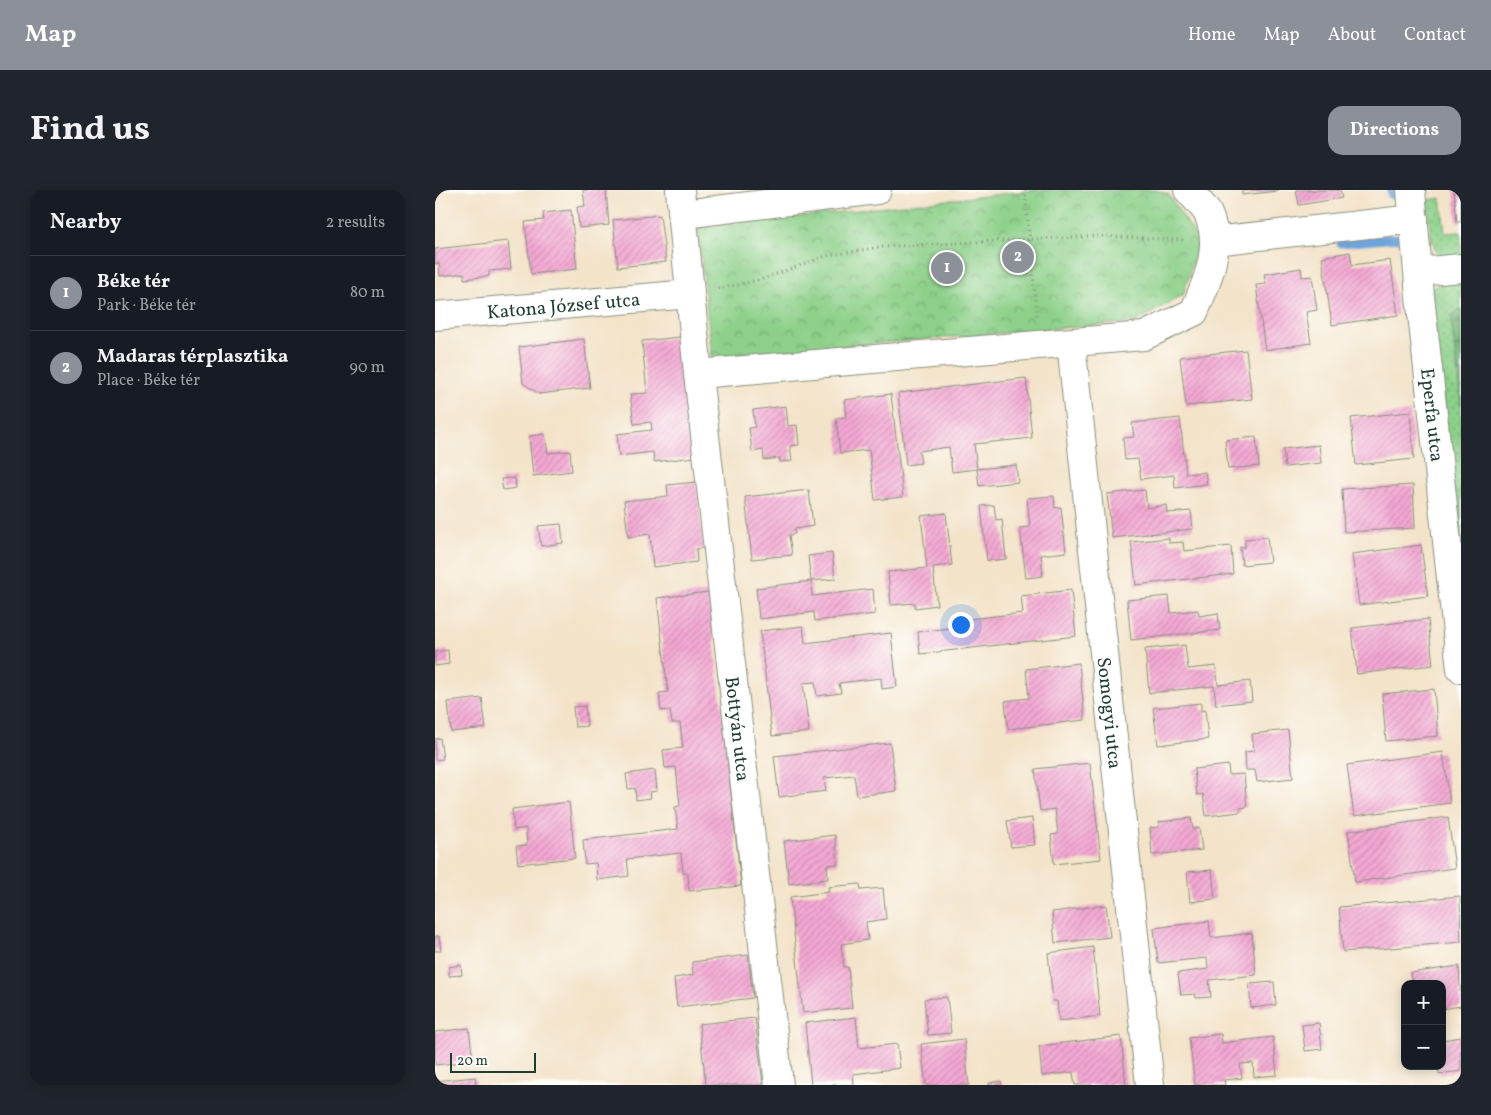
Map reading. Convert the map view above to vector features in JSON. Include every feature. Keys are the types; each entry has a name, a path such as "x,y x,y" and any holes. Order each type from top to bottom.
{"street":[{"path":"682,202 877,190"},
{"path":"698,374 1144,336 1194,312 1210,274 1214,241 1208,214 1188,190"},
{"name":"Eperfa utca","path":"1411,190 1418,272 1458,625 1461,670"},
{"name":"Bottyán utca","path":"682,202 698,374 779,1085"},
{"path":"1214,241 1414,219"},
{"path":"1418,272 1461,268"},
{"name":"Katona József utca","path":"435,316 691,294"},
{"name":"Somogyi utca","path":"1071,343 1150,1085"}],"path":[{"path":"1025,190 1039,345"},
{"path":"691,294 763,279 826,256 881,247 1096,236 1214,241"}],"green space":[{"path":"1036,190 1156,190 1168,194 1199,241 1183,295 1135,322 712,357 698,228"},
{"path":"1441,198 1445,233 1461,232 1461,257 1441,256 1434,246 1430,230 1427,200"},
{"path":"1461,281 1461,590 1432,288 1440,284"},
{"path":"1461,308 1461,405 1451,316"}],"building":[{"path":"583,190 606,190 609,225 579,228 577,207 585,206"},
{"path":"1242,190 1278,190 1278,191 1242,195"},
{"path":"1296,190 1340,190 1342,198 1299,205"},
{"path":"1454,190 1461,190 1461,222 1457,222"},
{"path":"571,210 577,269 531,274 525,222 544,220 543,213"},
{"path":"660,215 666,262 618,267 613,220"},
{"path":"508,241 511,269 489,271 489,276 464,279 464,273 440,276 439,263 435,264 435,249"},
{"path":"1350,252 1352,265 1390,260 1398,315 1332,325 1322,257"},
{"path":"1301,268 1302,277 1312,276 1317,310 1306,312 1311,343 1265,350 1256,285 1266,284 1264,274"},
{"path":"680,337 694,457 654,462 653,452 619,456 617,434 652,430 651,422 634,424 630,394 647,393 642,341"},
{"path":"584,339 590,388 539,394 523,383 519,347"},
{"path":"1246,350 1252,399 1186,406 1180,357"},
{"path":"1026,378 1032,438 974,444 977,469 952,472 949,447 919,451 921,463 906,465 898,393"},
{"path":"891,394 903,497 875,500 869,450 840,453 836,418 846,417 844,400"},
{"path":"786,406 788,426 797,425 799,445 790,446 792,461 780,462 780,458 764,460 763,450 752,452 749,428 755,427 753,410"},
{"path":"1410,412 1414,459 1356,465 1351,418"},
{"path":"1180,418 1186,474 1205,472 1207,484 1175,488 1174,475 1141,479 1138,459 1125,460 1123,438 1134,437 1132,423"},
{"path":"545,434 548,453 570,451 572,471 533,476 529,436"},
{"path":"1256,437 1259,466 1228,469 1225,440"},
{"path":"1319,445 1321,463 1285,467 1283,449"},
{"path":"1016,465 1018,482 979,486 977,469"},
{"path":"515,478 516,488 503,490 501,479"},
{"path":"696,482 704,548 696,549 697,562 653,567 650,534 628,537 624,501 668,496 667,485"},
{"path":"1413,485 1415,528 1344,532 1342,489"},
{"path":"809,490 813,526 794,529 795,534 789,535 792,555 752,559 745,497"},
{"path":"1145,490 1147,508 1166,505 1167,513 1191,511 1193,529 1112,538 1107,494"},
{"path":"1054,496 1055,508 1061,507 1066,552 1041,555 1043,576 1026,578 1020,528 1030,527 1027,498"},
{"path":"994,505 996,520 1002,519 1006,559 987,561 981,506"},
{"path":"946,513 952,565 933,567 937,605 915,608 915,603 891,605 888,572 927,568 921,516"},
{"path":"561,524 563,543 541,546 538,526"},
{"path":"1267,537 1270,562 1242,565 1240,547 1245,547 1245,539"},
{"path":"1169,538 1169,543 1183,542 1184,551 1231,546 1233,574 1136,585 1131,542"},
{"path":"1421,545 1428,596 1359,605 1352,554"},
{"path":"832,553 835,579 811,581 808,556"},
{"path":"811,581 812,596 873,589 875,614 815,621 814,612 759,619 756,588"},
{"path":"1071,590 1076,636 920,654 918,632 951,628 950,621 1023,613 1021,596"},
{"path":"709,592 741,886 689,891 688,873 683,873 681,853 627,859 629,876 597,880 596,863 585,864 583,840 678,829 675,807 680,806 676,767 665,768 663,750 683,748 680,723 672,723 670,710 661,711 659,693 668,692 657,598"},
{"path":"1169,596 1171,613 1198,610 1199,616 1218,613 1220,630 1131,640 1127,600"},
{"path":"1428,619 1433,665 1357,674 1352,628"},
{"path":"803,626 805,643 891,633 897,687 882,689 881,678 839,683 841,693 817,696 815,682 803,683 809,732 772,736 760,631"},
{"path":"1185,645 1188,669 1216,666 1218,685 1250,681 1252,701 1216,705 1214,686 1149,693 1145,649"},
{"path":"448,650 449,664 435,666 435,652"},
{"path":"1079,663 1085,720 1008,729 1005,701 1029,698 1026,669"},
{"path":"1434,689 1438,736 1386,741 1382,694"},
{"path":"482,698 486,728 451,732 448,702"},
{"path":"1201,703 1201,711 1205,710 1208,739 1158,745 1153,708"},
{"path":"585,706 587,726 575,727 573,707"},
{"path":"1288,730 1293,778 1257,782 1255,770 1246,770 1245,752 1254,751 1252,734"},
{"path":"440,738 443,759 435,760 435,739"},
{"path":"890,743 896,791 857,796 854,775 824,778 826,791 779,797 774,756"},
{"path":"1443,752 1450,803 1354,816 1347,765"},
{"path":"1090,763 1101,859 1054,864 1051,835 1058,834 1055,809 1040,811 1035,769"},
{"path":"1228,765 1229,775 1244,774 1247,807 1240,808 1240,812 1206,816 1203,794 1197,795 1194,769"},
{"path":"655,770 657,791 650,792 651,798 636,800 635,788 628,789 626,774"},
{"path":"569,802 575,858 518,864 516,846 527,845 526,828 514,830 512,809"},
{"path":"1448,817 1455,868 1355,882 1348,831"},
{"path":"1032,818 1035,845 1011,847 1007,821"},
{"path":"1191,818 1193,829 1199,828 1202,850 1152,855 1150,828 1159,827 1159,822"},
{"path":"835,835 838,864 827,865 828,879 789,884 784,841"},
{"path":"1212,870 1215,899 1190,902 1187,872"},
{"path":"860,884 861,890 883,888 886,919 866,922 868,940 841,944 844,967 848,967 852,1008 803,1013 790,897 829,892 828,887"},
{"path":"1460,896 1461,942 1343,952 1339,907"},
{"path":"1106,905 1110,937 1055,943 1052,912"},
{"path":"1209,921 1211,938 1252,933 1256,975 1209,980 1211,997 1196,998 1195,994 1181,995 1178,973 1208,969 1207,958 1158,963 1154,928"},
{"path":"435,936 439,936 441,951 435,951"},
{"path":"1093,947 1100,1016 1059,1021 1057,1001 1053,1001 1048,953"},
{"path":"748,955 753,998 677,1007 674,978 693,975 692,962"},
{"path":"461,965 462,975 449,976 449,967"},
{"path":"1459,966 1461,1006 1446,1008 1446,980 1411,980 1410,973"},
{"path":"1274,982 1276,1005 1251,1008 1249,984"},
{"path":"947,997 951,1033 928,1035 924,999"},
{"path":"856,1017 859,1048 897,1044 900,1068 853,1074 854,1085 811,1085 805,1023"},
{"path":"755,1018 763,1085 706,1085 699,1024"},
{"path":"1319,1023 1322,1049 1305,1051 1302,1025"},
{"path":"469,1028 473,1061 435,1065 435,1032"},
{"path":"1221,1034 1222,1043 1273,1037 1277,1075 1254,1077 1253,1063 1240,1064 1242,1078 1224,1080 1225,1085 1195,1085 1189,1038"},
{"path":"1121,1036 1126,1085 1075,1085 1073,1072 1042,1076 1039,1046"},
{"path":"1461,1037 1461,1071 1439,1074 1438,1070 1446,1070 1446,1039"},
{"path":"964,1039 969,1085 926,1085 921,1044"},
{"path":"475,1077 476,1085 435,1085 435,1081"},
{"path":"1001,1081 1002,1085 989,1085 989,1083"}],"waterway":[{"path":"1391,190 1392,195"},
{"path":"1341,243 1397,238"}],"place":[{"name":"Madaras térplasztika","path":"1018,257"},
{"name":"Béke tér","path":"947,268"}]}
